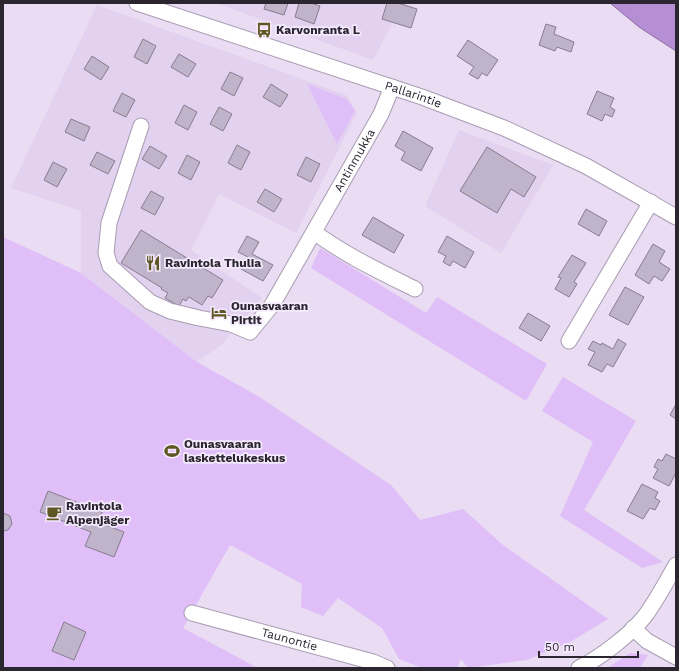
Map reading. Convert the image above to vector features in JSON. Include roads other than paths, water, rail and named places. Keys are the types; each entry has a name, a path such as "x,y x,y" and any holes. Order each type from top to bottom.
{"street":[{"name":"Pallarintie","path":"137,3 455,109 535,141 586,166 676,217"},
{"name":"Antinmukka","path":"141,126 109,223 106,253 110,266 150,302 170,311 231,324 250,332 272,305 381,114 392,87"},
{"path":"569,341 651,202"},
{"path":"314,232 323,239 381,272 415,289"},
{"path":"580,668 610,649 645,616 676,565"},
{"name":"Taunontie","path":"192,613 373,662 387,668"},
{"path":"633,628 647,641 676,657"}],"place":[{"name":"Karvonranta L","path":"264,30"},
{"name":"Ravintola Thulia","path":"153,263"},
{"name":"Ounasvaaran Pirtit","path":"219,313"},
{"name":"Ounasvaaran laskettelukeskus","path":"172,451"},
{"name":"Ravintola Alpenjäger","path":"54,513"}]}
